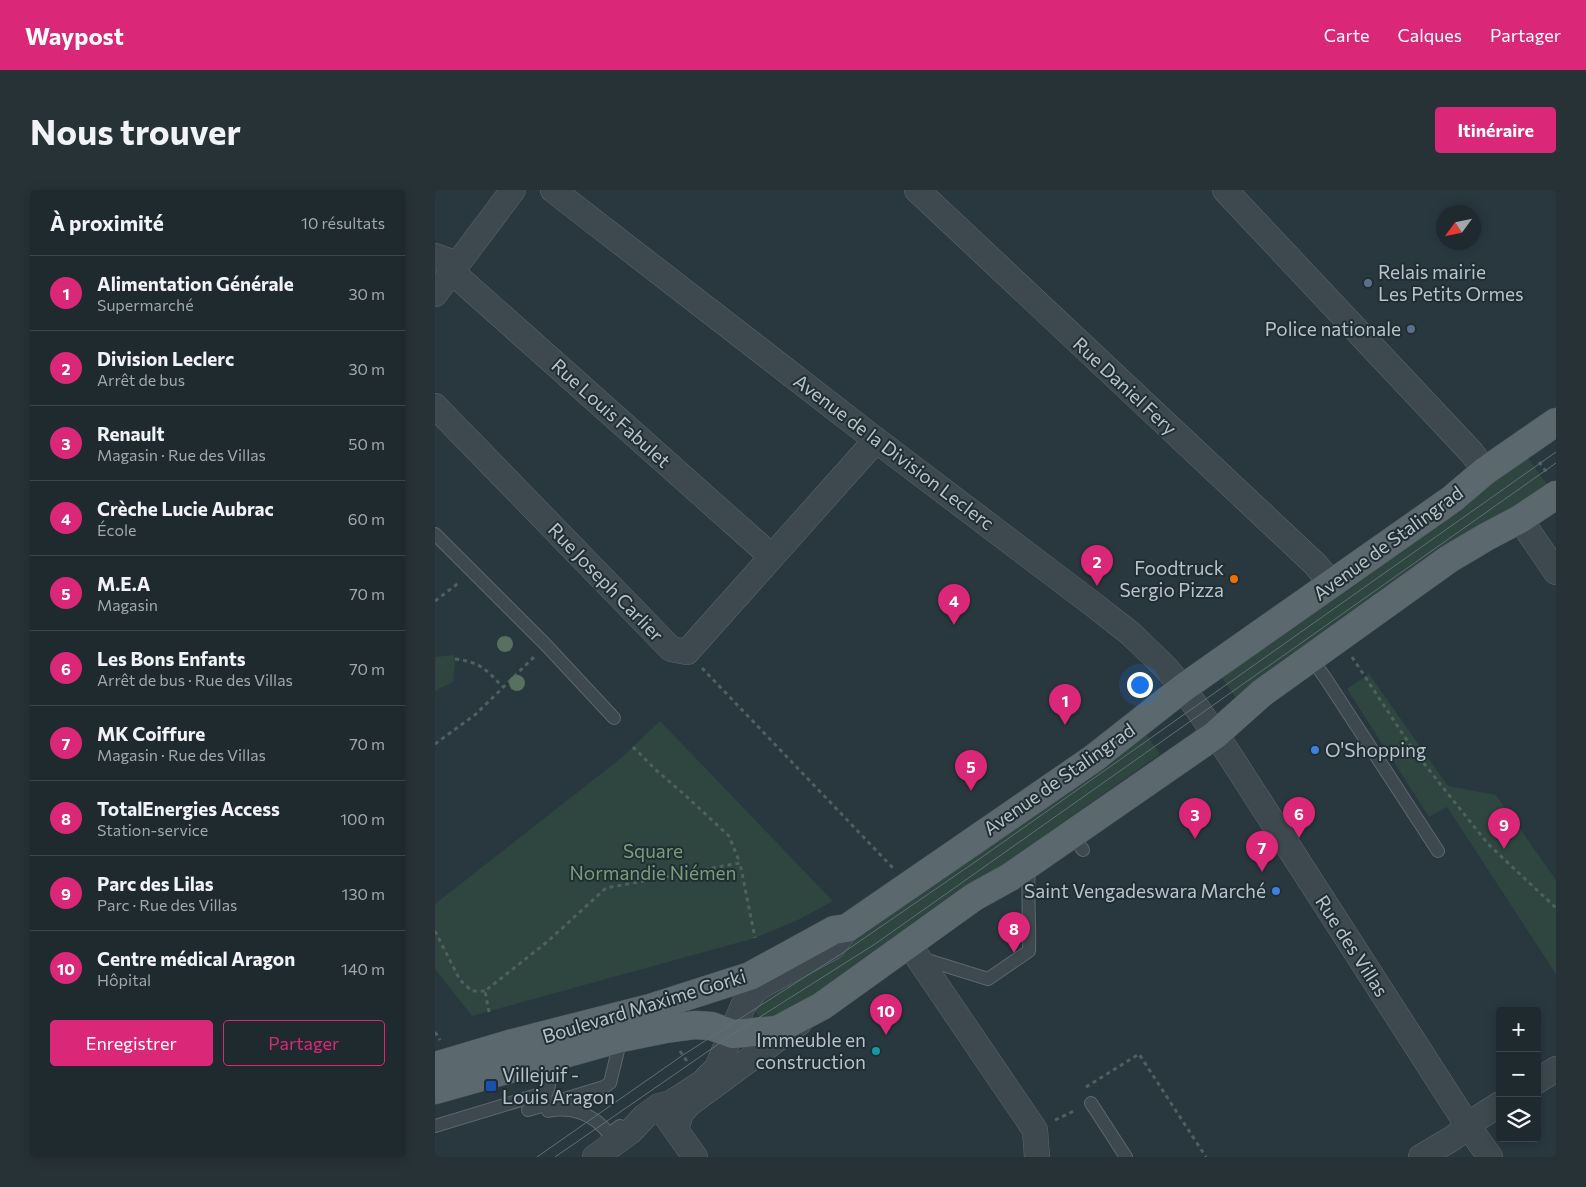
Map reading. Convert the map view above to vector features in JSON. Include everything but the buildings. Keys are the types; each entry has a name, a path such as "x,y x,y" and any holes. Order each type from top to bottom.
{"main road":[{"name":"Avenue de Stalingrad","path":"847,928 1094,758 1183,688 1452,499 1485,471 1556,422"},
{"path":"822,1006 974,897 1029,864 1077,842 1215,735 1261,693 1449,559 1520,519 1552,485"},
{"name":"Boulevard Maxime Gorki","path":"435,1090 538,1049 650,1008 750,976 834,930 847,928"},
{"name":"Boulevard Maxime Gorki","path":"435,1066 621,1038 665,1028 695,1025 711,1026 733,1034 777,1030 822,1006"}],"street":[{"path":"435,294 448,264 513,190"},
{"name":"Avenue de la Division Leclerc","path":"553,190 1131,634 1165,667 1183,688 1215,735"},
{"name":"Rue Daniel Fery","path":"917,190 1315,564 1332,584"},
{"path":"1225,190 1472,453 1485,471"},
{"name":"Rue Louis Fabulet","path":"448,264 771,556"},
{"name":"Rue Joseph Carlier","path":"435,406 671,649 687,652"},
{"path":"687,652 876,440"},
{"path":"1520,519 1556,572"},
{"name":"Rue des Villas","path":"1215,735 1468,1126 1490,1157"},
{"name":"Avenue de Stalingrad","path":"595,1157 630,1132 652,1111 671,1103 702,1083 717,1068 733,1034 743,1006 757,988 833,947 847,928"},
{"path":"908,943 1035,1130 1037,1157"},
{"path":"677,1129 681,1113 689,1104 822,1006"},
{"path":"1541,1078 1556,1069"},
{"path":"1421,1157 1453,1138 1496,1107"},
{"path":"652,1111 677,1129 695,1157"}],"lane":[{"path":"435,534 547,645 614,718"},
{"path":"1311,658 1438,851"},
{"path":"908,943 927,960 988,979 1029,951 1029,864"},
{"path":"621,1038 610,1083 604,1087 529,1113 563,1108 579,1112 601,1124 609,1134 624,1123 652,1111"},
{"path":"435,1126 547,1092 550,1086 549,1079 538,1049"},
{"path":"1091,1103 1126,1157"}],"path":[{"path":"1526,444 1552,485"},
{"path":"435,601 472,572"},
{"path":"1339,639 1414,751 1488,844 1556,908"},
{"path":"435,744 476,714 547,645"},
{"path":"687,652 909,885"},
{"path":"455,659 469,660 480,665 503,687"},
{"path":"633,747 729,836 740,863 755,938"},
{"path":"435,931 460,980 473,991 485,990 547,942 606,888 740,863"},
{"path":"485,990 489,1012"},
{"path":"1035,1130 1091,1103 1083,1089 1139,1054 1206,1157"}],"green space":[{"path":"1525,454 1550,488 1238,701 1222,678 1446,520"},
{"path":"454,655 453,682 435,692 435,657"},
{"path":"1369,674 1448,786 1496,795 1556,880 1556,974 1447,807 1429,817 1347,689"},
{"name":"Square Normandie Niémen","path":"660,721 833,901 798,920 755,938 472,1016 435,969 435,904 620,759"},
{"path":"1146,734 1160,754 790,1015 762,1019 757,1014 755,1003"}],"tram line":[{"path":"537,1157 683,1055 844,952 975,862 1556,452"},
{"path":"555,1157 733,1034 875,944 1556,463"}],"place":[{"name":"Relais mairie Les Petits Ormes","path":"1368,283"},
{"name":"Police nationale","path":"1411,329"},
{"name":"Foodtruck Sergio Pizza","path":"1234,579"},
{"name":"Division Leclerc","path":"1097,586"},
{"name":"Crèche Lucie Aubrac","path":"954,625"},
{"name":"Alimentation Générale","path":"1065,725"},
{"name":"O'Shopping","path":"1315,750"},
{"name":"M.E.A","path":"971,791"},
{"name":"Les Bons Enfants","path":"1299,838"},
{"name":"Renault","path":"1195,839"},
{"name":"Parc des Lilas","path":"1504,849"},
{"name":"MK Coiffure","path":"1262,872"},
{"name":"Saint Vengadeswara Marché","path":"1276,891"},
{"name":"TotalEnergies Access","path":"1014,953"},
{"name":"Centre médical Aragon","path":"886,1035"},
{"name":"Immeuble en construction","path":"876,1051"},
{"name":"Villejuif - Louis Aragon","path":"491,1086"}]}
